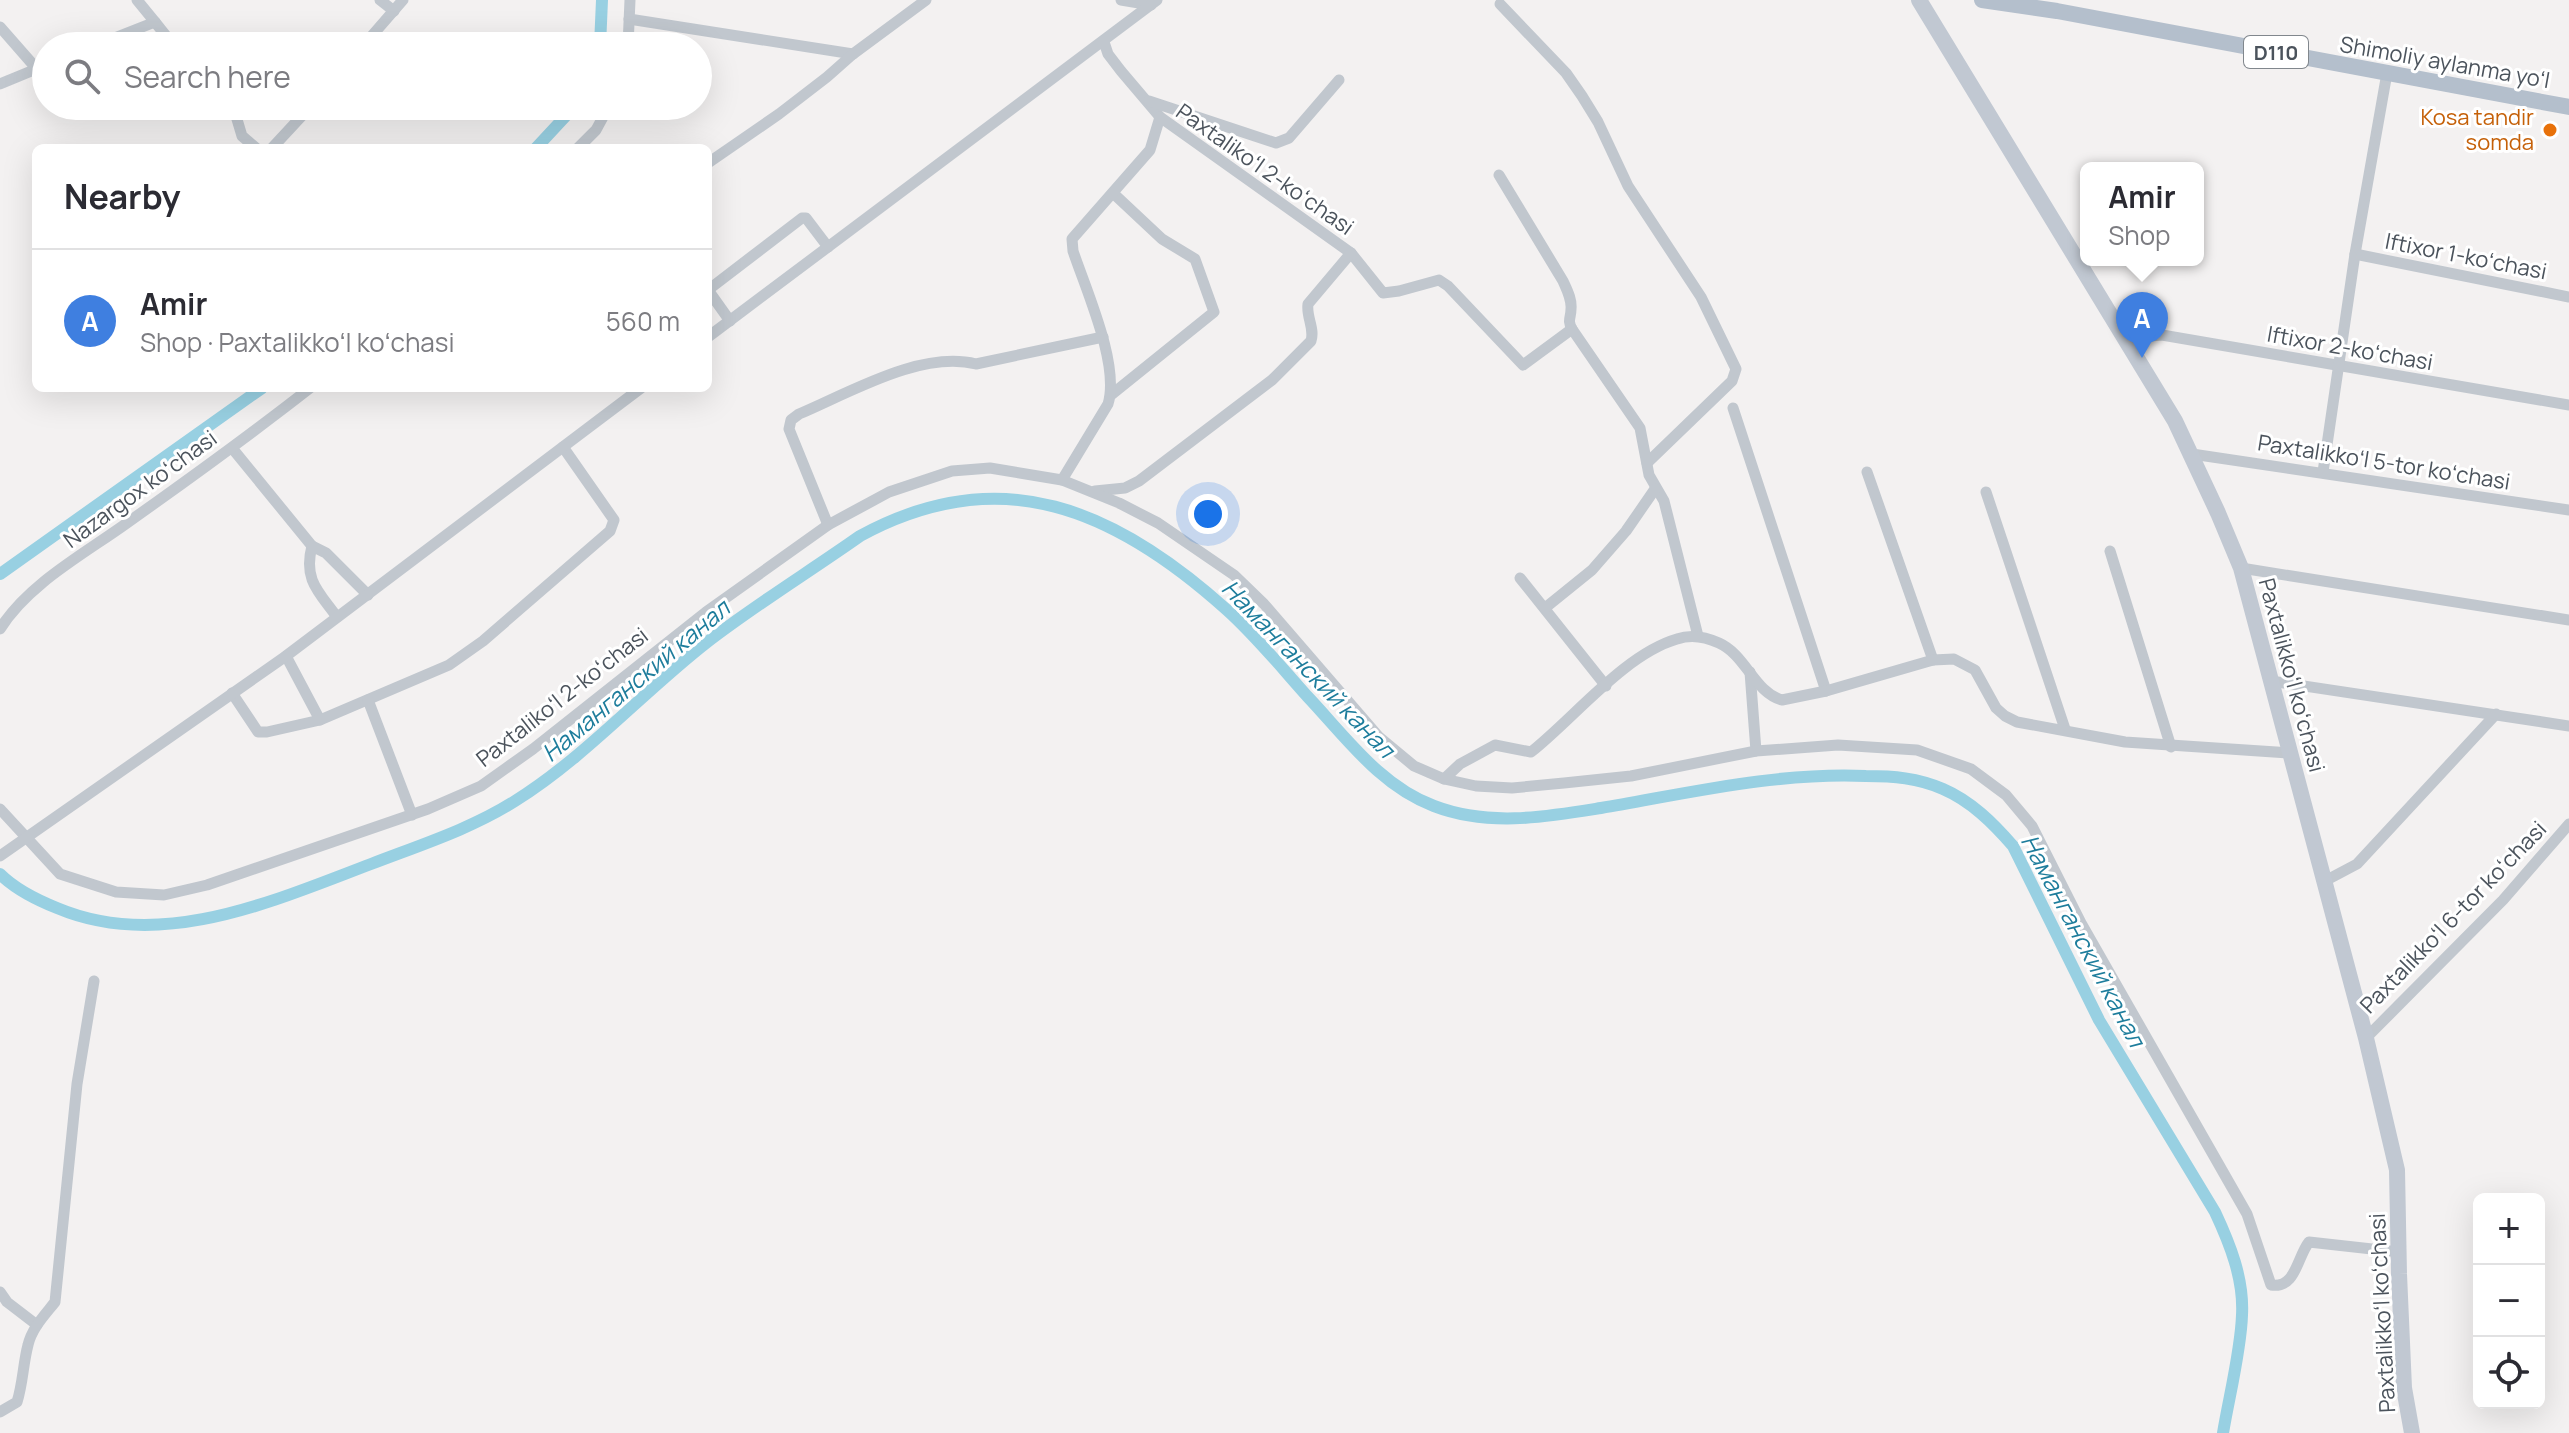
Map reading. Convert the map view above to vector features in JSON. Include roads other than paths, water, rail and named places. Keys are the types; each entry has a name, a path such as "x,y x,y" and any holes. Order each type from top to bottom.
{"main road":[{"name":"Shimoliy aylanma yoʻl","path":"1982,0 2073,14 2569,107"}],"street":[{"path":"137,0 163,32"},
{"path":"380,0 394,11"},
{"path":"375,32 403,0"},
{"path":"629,32 630,0"},
{"path":"712,160 791,105 926,0"},
{"path":"1121,0 1154,2"},
{"name":"Paxtalikkoʻl koʻchasi","path":"1919,0 2080,264"},
{"path":"712,334 1154,2"},
{"path":"1500,4 1566,73 1582,96 1598,122 1628,186 1701,297 1736,369 1732,381 1647,463"},
{"path":"629,19 853,54"},
{"path":"130,32 155,22"},
{"path":"0,27 32,58"},
{"path":"1104,42 1114,62 1160,117"},
{"path":"0,84 32,71"},
{"path":"2323,472 2355,254 2387,73"},
{"path":"1148,101 1276,143 1289,138 1339,80"},
{"name":"Paxtalikoʻl 2-koʻchasi","path":"25,839 60,874 116,892 164,895 207,885 412,815 481,786 533,749 706,612 828,525 889,492 952,471 990,468 1062,480 1090,491 1125,488 1139,481 1272,380 1311,341 1314,332 1308,304 1351,253 1160,117 1150,150 1072,239 1073,251 1103,337 1111,395"},
{"path":"237,120 242,136 251,144"},
{"path":"276,144 298,120"},
{"path":"582,144 601,120"},
{"path":"1499,175 1566,289 1571,309 1568,322 1640,428 1655,489 1664,501 1698,636"},
{"path":"1062,480 1111,395 1214,312 1195,259 1162,239 1114,194"},
{"path":"712,287 802,218 806,218 828,247"},
{"path":"1351,253 1383,293 1439,280 1521,364 1572,329"},
{"name":"Iftixor 1-koʻchasi","path":"2355,254 2569,297"},
{"name":"Paxtalikkoʻl koʻchasi","path":"2081,266 2192,454 2241,568 2366,1038 2397,1170 2404,1388 2412,1433"},
{"path":"712,296 730,321"},
{"name":"Iftixor 2-koʻchasi","path":"2125,338 2162,335 2569,405"},
{"path":"828,525 789,429 791,420 799,414 911,366 965,361 976,364 1103,337"},
{"name":"Nazargox koʻchasi","path":"0,629 11,611 52,577 305,392"},
{"path":"0,856 286,656 636,392"},
{"path":"1733,408 1826,691"},
{"path":"232,693 258,732 320,720 449,665 483,641 610,531 614,520 563,447"},
{"path":"232,448 312,546 322,549 368,595"},
{"name":"Paxtalikkoʻl 5-tor koʻchasi","path":"2192,454 2569,510"},
{"path":"1867,472 1933,660"},
{"path":"1549,612 1626,531 1655,489"},
{"path":"1090,491 1158,523 1234,575 1264,604 1379,737 1414,766 1444,779 1468,785 1512,788 1631,776 1756,751 1838,745 1917,750 1971,769 2006,795 2032,826 2099,957 2242,1204 2269,1282 2280,1286 2289,1282 2309,1242 2399,1252"},
{"path":"1986,492 2065,729"},
{"path":"312,546 311,582 337,617"},
{"path":"2110,551 2171,747"},
{"path":"2241,568 2569,620"},
{"path":"1520,578 1606,686"},
{"path":"1444,779 1460,764 1495,745 1531,752 1643,655 1680,637 1698,636 1721,643 1737,655 1767,692 1782,700 1826,691 1933,660 1954,659 1975,670 1996,708 2017,722 2125,742 2290,753"},
{"path":"286,656 320,720"},
{"path":"1750,672 1756,751"},
{"path":"2271,681 2569,726"},
{"path":"368,700 412,815"},
{"path":"2323,882 2357,864 2496,714"},
{"path":"0,809 25,839"},
{"name":"Paxtalikkoʻl 6-tor koʻchasi","path":"2366,1038 2503,900 2569,824"},
{"path":"0,1412 17,1402 24,1379 28,1345 37,1325 55,1302 77,1084 94,981"},
{"path":"0,1292 7,1302 37,1325"}],"waterway":[{"name":"Наманганский канал","path":"601,32 602,0"},
{"name":"Наманганский канал","path":"540,144 562,120"},
{"name":"Наманганский канал","path":"0,574 256,392"},
{"name":"Наманганский канал","path":"0,874 27,894 57,908 96,920 136,925 176,923 216,916 295,893 445,836 515,801 565,765 706,643 860,536 912,513 961,501 1009,499 1055,507 1099,522 1143,545 1185,575 1248,630 1380,773 1434,806 1475,816 1538,817 1766,780 1833,776 1886,776 1915,780 1943,789 1972,806 2013,846 2099,1020 2215,1212 2226,1237 2238,1275 2242,1315 2223,1433"}],"place":[{"name":"Kosa tandir somda","path":"2550,130"},
{"name":"Amir","path":"2142,358"}]}
